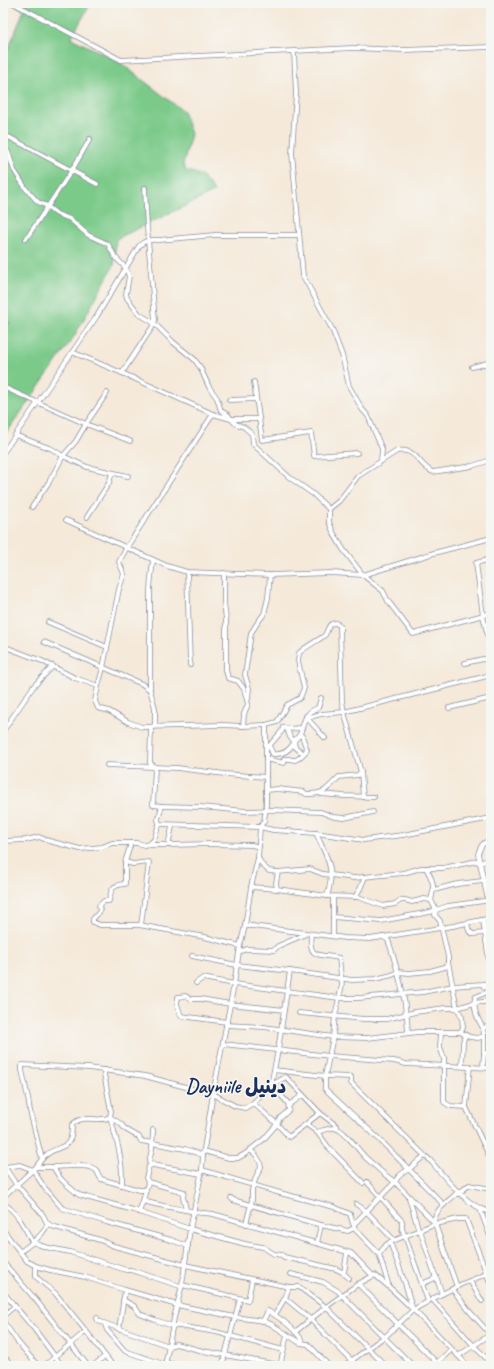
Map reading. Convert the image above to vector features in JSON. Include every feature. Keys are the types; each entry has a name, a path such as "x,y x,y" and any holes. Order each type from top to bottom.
{"street":[{"path":"13,3 120,60 352,48 404,50 491,47"},
{"path":"294,52 296,93 292,152 303,276 332,329 342,355 349,386 362,409 368,416 382,449 381,461"},
{"path":"3,134 97,184"},
{"path":"26,239 72,170 90,139"},
{"path":"3,146 8,152 14,170 26,190 38,202 47,206 57,214 70,219 88,235 108,244 116,257 126,268 129,276 126,294 127,298 139,314 154,323 173,342 194,359 200,367 209,387 217,398 221,411 228,415 236,424 244,427 252,434 254,444 289,477 329,509 329,522 343,549 363,575 383,591 388,602 413,634 491,613"},
{"path":"122,373 153,326 155,320 149,240 146,221 145,188"},
{"path":"3,453 97,316 139,246 144,241 215,236 299,235"},
{"path":"72,352 214,414 231,419 259,419"},
{"path":"472,367 491,362"},
{"path":"254,382 262,440 311,433 314,456 357,453"},
{"path":"3,387 50,406 86,424 130,441"},
{"path":"32,507 49,482 63,456 76,441 106,393"},
{"path":"229,400 256,399"},
{"path":"214,414 119,562 124,574 119,590 95,701 98,708 108,711 128,722 142,727 243,726 266,725 277,722 287,705 300,698 304,688 298,661 299,653 325,635 332,623 336,623 340,626 341,692 344,712 361,772 363,797"},
{"path":"15,435 52,449 87,467 128,476"},
{"path":"329,509 338,501 358,476 397,451 403,450 410,452 418,458 423,466 433,472 472,466 491,460"},
{"path":"87,517 110,483 112,473"},
{"path":"66,520 153,560 187,572 270,575 331,572 363,575 434,553 491,538"},
{"path":"491,559 476,563 483,616 491,649"},
{"path":"153,560 152,576 150,579 150,690 155,708 155,725 151,728 150,762 154,768 153,805 246,811 321,812 334,817 344,818 373,812"},
{"path":"187,572 190,664"},
{"path":"224,573 226,670 228,678 241,684 248,704"},
{"path":"243,726 244,714 248,704 249,688 245,675 251,633 264,614 269,592 270,575"},
{"path":"48,622 107,647"},
{"path":"44,642 142,684 150,690"},
{"path":"3,646 53,666 75,678 98,686"},
{"path":"465,663 483,659 491,661"},
{"path":"3,732 34,687 53,666"},
{"path":"306,716 310,717 321,714 344,712 491,675"},
{"path":"267,747 273,754 278,755 285,753 300,734 306,716 312,710 318,708 321,698"},
{"path":"449,708 491,698"},
{"path":"306,716 325,738"},
{"path":"277,722 280,726 287,729 301,728"},
{"path":"166,1365 182,1285 213,1094 251,887 258,858 260,827 264,821 267,747 266,725"},
{"path":"267,747 282,731 283,727"},
{"path":"287,729 295,747 303,753"},
{"path":"266,759 284,763 284,759 288,758 295,760 301,757 307,750 300,734"},
{"path":"107,765 177,768 266,777"},
{"path":"320,794 329,789 338,777 358,775 361,772"},
{"path":"266,790 278,789 304,792 306,794 363,797 374,796"},
{"path":"144,845 154,840 160,824 158,819 162,806"},
{"path":"160,824 260,827 273,830 316,833 364,840 403,835 491,818"},
{"path":"169,845 172,825"},
{"path":"316,833 330,863 331,883 327,896"},
{"path":"3,841 26,840 39,837 80,849 112,843 138,843 144,845 252,845 259,847"},
{"path":"491,840 484,842 480,847 478,854 491,914"},
{"path":"131,843 125,862 125,884 119,884 110,891 109,901 104,901 99,906 100,911 93,919 93,922 100,925 141,925 205,937 240,946"},
{"path":"258,858 266,869 278,872 310,869 349,878 404,873 426,868 443,868 477,861 480,863 491,859"},
{"path":"125,862 133,864 149,862 141,925"},
{"path":"426,868 431,877 434,890 431,900 436,910 435,915 440,921 442,928 457,1008 462,1017 463,1028 460,1032"},
{"path":"277,889 278,872"},
{"path":"355,897 365,877"},
{"path":"434,890 457,884 491,880"},
{"path":"251,887 333,897 355,897 383,906 395,904 401,900 412,902 424,899 431,900"},
{"path":"333,897 333,936"},
{"path":"333,917 377,922 430,912 448,906 489,900"},
{"path":"245,926 357,939 383,937 442,928 491,918"},
{"path":"483,920 491,972"},
{"path":"467,924 469,931 473,934 485,933"},
{"path":"239,952 247,949 274,950 278,946 309,933"},
{"path":"309,933 311,947 314,952 321,956 339,958 342,978 342,986 335,1016 330,1056 325,1076 325,1089 380,1140 444,1205"},
{"path":"383,937 388,940 398,972 406,1012 405,1014 407,1017 408,1033"},
{"path":"192,956 237,965 364,980 384,977 398,972 409,974 430,971 445,967 448,965 448,962"},
{"path":"271,1085 290,971"},
{"path":"196,983 200,978 203,978 234,984 339,998 359,998 491,982"},
{"path":"483,984 484,988 487,987 488,992 475,997 474,1003 475,1012 483,1028 483,1067"},
{"path":"284,1010 191,999 184,996 178,997 177,1004 181,1016 333,1036 367,1038 408,1033 460,1032 465,1035 478,1038 484,1036"},
{"path":"299,1013 364,1019 381,1019 445,1008 457,1008 474,1003 491,1001"},
{"path":"483,1028 491,1026"},
{"path":"441,1033 440,1047 444,1058 444,1102 450,1106 466,1107"},
{"path":"462,1066 463,1042 465,1035"},
{"path":"223,1044 330,1056 394,1061 406,1064 491,1068"},
{"path":"484,1054 491,1052"},
{"path":"42,1159 22,1075 22,1066 89,1068 145,1076 206,1090 235,1106 244,1108 253,1103 271,1085 286,1077 320,1112 337,1126 337,1129"},
{"path":"470,1066 466,1107 491,1160"},
{"path":"105,1070 104,1074 111,1111 110,1117 119,1144 123,1169 122,1185"},
{"path":"274,1070 325,1076 351,1077 351,1083 430,1160 458,1194 483,1210 491,1212"},
{"path":"110,1117 121,1124 125,1129 139,1137 141,1142 229,1158 238,1158 264,1139 277,1124 280,1118 289,1110 289,1104 271,1085"},
{"path":"289,1104 303,1095"},
{"path":"253,1103 277,1124 289,1137 320,1112"},
{"path":"3,1197 16,1184 35,1169 45,1155 64,1147 69,1142 72,1134 72,1125 76,1121 83,1118 106,1119 110,1117"},
{"path":"306,1124 317,1132 329,1148 380,1196 400,1218 402,1221 404,1236 428,1301"},
{"path":"317,1132 333,1128 347,1136 372,1163 395,1182 434,1223 457,1287"},
{"path":"153,1130 149,1162 153,1165 201,1172 254,1185 350,1214 354,1226 379,1254 388,1285"},
{"path":"246,1224 251,1204 252,1190 261,1167 260,1162 250,1150"},
{"path":"231,1198 233,1200 321,1225 348,1231 395,1182 404,1170 408,1169 425,1156"},
{"path":"4,1166 20,1165 35,1169 80,1166 95,1169 101,1179 140,1190 145,1190"},
{"path":"140,1212 148,1182 146,1178 149,1166 153,1165"},
{"path":"4,1166 16,1184 43,1215 47,1223 52,1226 100,1240 114,1246 185,1265 252,1280 289,1287 299,1287 326,1308 386,1366"},
{"path":"53,1167 60,1178 79,1194 190,1229 252,1246 262,1247 274,1254 282,1254 284,1257 336,1269 344,1273 349,1278"},
{"path":"35,1169 44,1187 62,1208 188,1246"},
{"path":"148,1182 184,1192 183,1197 186,1209"},
{"path":"434,1223 435,1215 438,1210 469,1185 491,1189"},
{"path":"409,1198 419,1231 442,1294"},
{"path":"143,1201 169,1208 186,1209 194,1212 213,1214 352,1254 372,1275 375,1275 388,1285 468,1366"},
{"path":"3,1204 10,1208 25,1226 32,1242 45,1247 70,1252 103,1264 131,1270 180,1286 182,1285 240,1299 248,1300 252,1280"},
{"path":"356,1204 366,1211 394,1240"},
{"path":"480,1208 491,1239"},
{"path":"379,1254 390,1242 419,1231 434,1223 436,1224 458,1219 466,1219 489,1274 491,1285"},
{"path":"20,1252 39,1237 47,1226 47,1223"},
{"path":"317,1243 321,1225"},
{"path":"3,1230 27,1261 36,1266 85,1277 177,1305 263,1321 271,1324 287,1335 308,1344 329,1366"},
{"path":"390,1242 413,1310"},
{"path":"344,1273 347,1253"},
{"path":"4,1263 88,1366"},
{"path":"36,1266 36,1277 55,1292 113,1366"},
{"path":"291,1274 323,1282 334,1288 413,1366"},
{"path":"344,1366 384,1337 413,1310 432,1298 489,1274"},
{"path":"295,1332 310,1319 372,1275"},
{"path":"422,1284 435,1278 435,1275"},
{"path":"470,1281 482,1301"},
{"path":"358,1284 399,1324 436,1365 451,1350"},
{"path":"273,1314 285,1298 289,1287"},
{"path":"119,1329 125,1290"},
{"path":"452,1290 470,1313 491,1335 458,1356"},
{"path":"3,1292 62,1366"},
{"path":"285,1298 310,1319 357,1366"},
{"path":"432,1298 491,1363"},
{"path":"222,1366 240,1299"},
{"path":"123,1300 134,1306 142,1315 173,1326 188,1327 231,1335 283,1350"},
{"path":"3,1316 15,1306"},
{"path":"263,1321 268,1311 288,1324 300,1337 303,1343"},
{"path":"97,1318 98,1321 105,1324 169,1346 176,1344 203,1351 226,1354 281,1366 287,1335"},
{"path":"3,1321 17,1341 38,1366"},
{"path":"105,1324 107,1330 125,1351 166,1365 183,1366"},
{"path":"44,1366 86,1331"},
{"path":"3,1355 12,1366"},
{"path":"93,1366 105,1356"}],"green space":[{"path":"12,3 91,3 71,38 118,61 183,111 191,134 183,165 186,171 200,175 209,184 214,192 116,239 114,265 75,335 3,438 3,62 24,10"}],"district":[{"name":"Dayniile دينيل","path":"236,1086"}]}
